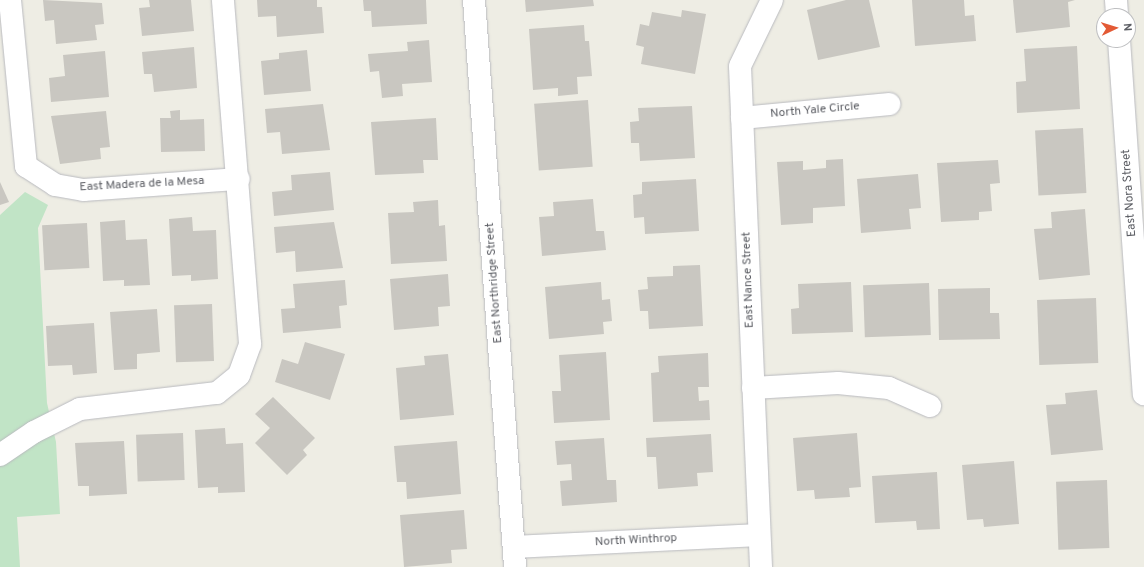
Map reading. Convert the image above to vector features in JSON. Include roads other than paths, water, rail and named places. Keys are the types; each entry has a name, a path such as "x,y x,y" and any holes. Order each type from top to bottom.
{"street":[{"name":"East Madera de la Mesa","path":"10,0 26,166 55,185 84,190 239,179"},
{"path":"0,455 34,432 80,409 217,393 239,375 250,344 239,179 223,0"},
{"name":"East Northridge Street","path":"474,0 515,557"},
{"name":"East Nance Street","path":"761,567 740,66 772,0"},
{"name":"East Nora Street","path":"1120,48 1144,394"},
{"name":"North Yale Circle","path":"742,118 889,104"},
{"path":"753,388 838,383 889,388 930,406"},
{"name":"North Winthrop","path":"515,557 759,535"}]}
